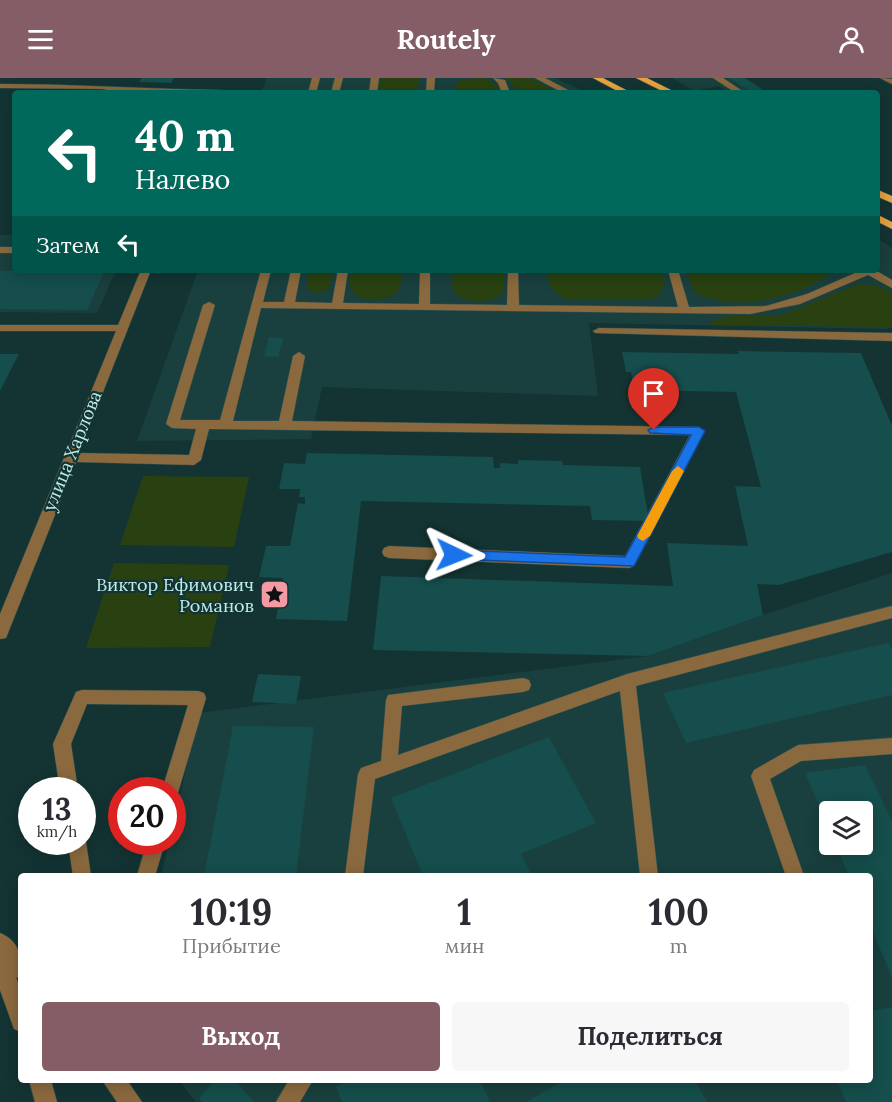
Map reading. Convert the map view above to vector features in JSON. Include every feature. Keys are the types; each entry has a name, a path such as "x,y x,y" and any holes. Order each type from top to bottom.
{"main road":[{"path":"597,78 622,90"},
{"path":"640,78 666,90"}],"street":[{"path":"102,87 108,78"},
{"path":"539,78 564,90"},
{"path":"717,78 737,90"},
{"path":"884,78 892,82"},
{"path":"2,88 102,87 122,90"},
{"name":"улица Харлова","path":"0,633 145,273"},
{"path":"225,425 265,273"},
{"path":"289,305 295,273"},
{"path":"337,306 342,273"},
{"path":"424,307 425,273"},
{"path":"513,273 513,309"},
{"path":"674,273 684,309"},
{"path":"257,305 513,309 775,309 863,273"},
{"path":"871,273 892,285"},
{"path":"209,305 172,424 699,431 629,562 389,552"},
{"path":"0,328 122,328"},
{"path":"599,331 892,337"},
{"path":"285,425 299,356"},
{"path":"70,457 194,460 200,444 203,424"},
{"path":"354,873 367,774 627,681 892,612"},
{"path":"627,681 649,873"},
{"path":"389,766 394,700 523,685"},
{"path":"67,777 62,744 82,697 198,698 175,777"},
{"path":"794,873 760,776 798,753 892,746"},
{"path":"78,855 81,873"},
{"path":"147,873 152,855"},
{"path":"0,944 18,965"},
{"path":"0,959 18,1013"},
{"path":"41,1083 46,1102"},
{"path":"115,1083 130,1102"},
{"path":"287,1102 300,1083"}],"shaded area":[{"path":"267,78 555,78 581,90 262,90"},
{"path":"672,78 746,78 764,90 725,90 718,86 693,90"},
{"path":"0,235 12,235 12,273 115,273 97,313 0,312"},
{"path":"880,240 892,248 892,327 887,329 589,323 598,396 322,387 311,439 137,441 197,273 880,273"},
{"path":"892,573 892,1102 196,1102 181,1083 873,1083 873,873 162,873 166,855 186,855 186,777 184,777 199,713 648,656"}],"green space":[{"path":"381,78 419,78 417,90 379,90"},
{"path":"485,78 497,85 497,90 456,90 456,83 464,79"},
{"path":"506,78 529,78 554,90 513,90 512,84"},
{"path":"309,273 334,273 329,289 318,293 307,290"},
{"path":"351,273 402,273 396,293 379,300 365,299 354,294 350,287"},
{"path":"453,273 503,273 504,290 501,295 487,301 470,301 456,295 452,283"},
{"path":"548,273 662,273 665,284 659,296 647,300 566,299 557,294 549,281"},
{"path":"686,273 832,273 805,288 768,300 730,302 695,293"},
{"path":"858,284 876,285 892,292 892,327 713,325 711,321 730,316 781,315"},
{"path":"143,476 249,477 234,547 120,545"},
{"path":"114,563 229,565 210,647 86,648"}],"building":[{"path":"142,78 174,78 171,83 139,82"},
{"path":"729,78 744,78 762,89 749,90"},
{"path":"0,271 104,273 87,310 0,309"},
{"path":"269,337 283,338 278,357 264,356"},
{"path":"737,351 861,353 892,426 892,552 779,585 757,584 763,615 648,656 373,650 381,576 673,586 667,543 748,546 735,486 761,487 736,392 634,390 631,372 626,372 622,352 739,354"},
{"path":"0,354 19,354 0,391"},
{"path":"307,453 493,457 494,468 500,468 500,463 518,464 518,460 562,461 563,465 640,467 649,521 592,520 590,506 361,501 347,621 276,619 283,578 259,577 266,546 290,546 298,503 305,504 305,497 299,497 300,489 279,489 284,463 305,464"},
{"path":"888,643 892,649 892,695 686,743 663,693"},
{"path":"258,674 301,676 296,704 252,702"},
{"path":"233,726 314,727 296,873 205,873"},
{"path":"549,737 596,823 521,854 530,873 422,873 391,798"},
{"path":"865,765 892,821 892,977 873,932 873,873 848,873 840,855 873,855 873,801 819,801 819,805 805,773"},
{"path":"892,1007 892,1102 846,1102 838,1083 873,1083 873,1010"},
{"path":"212,1083 238,1083 254,1102 202,1102 199,1098"},
{"path":"343,1083 481,1083 490,1102 342,1102 336,1087"},
{"path":"560,1083 697,1083 707,1102 526,1102"}],"slow traffic":[{"path":"643,536 678,471"}],"place":[{"name":"Виктор Ефимович Романов","path":"275,594"}],"route":[{"path":"454,555 629,562 699,431 654,430"}]}
